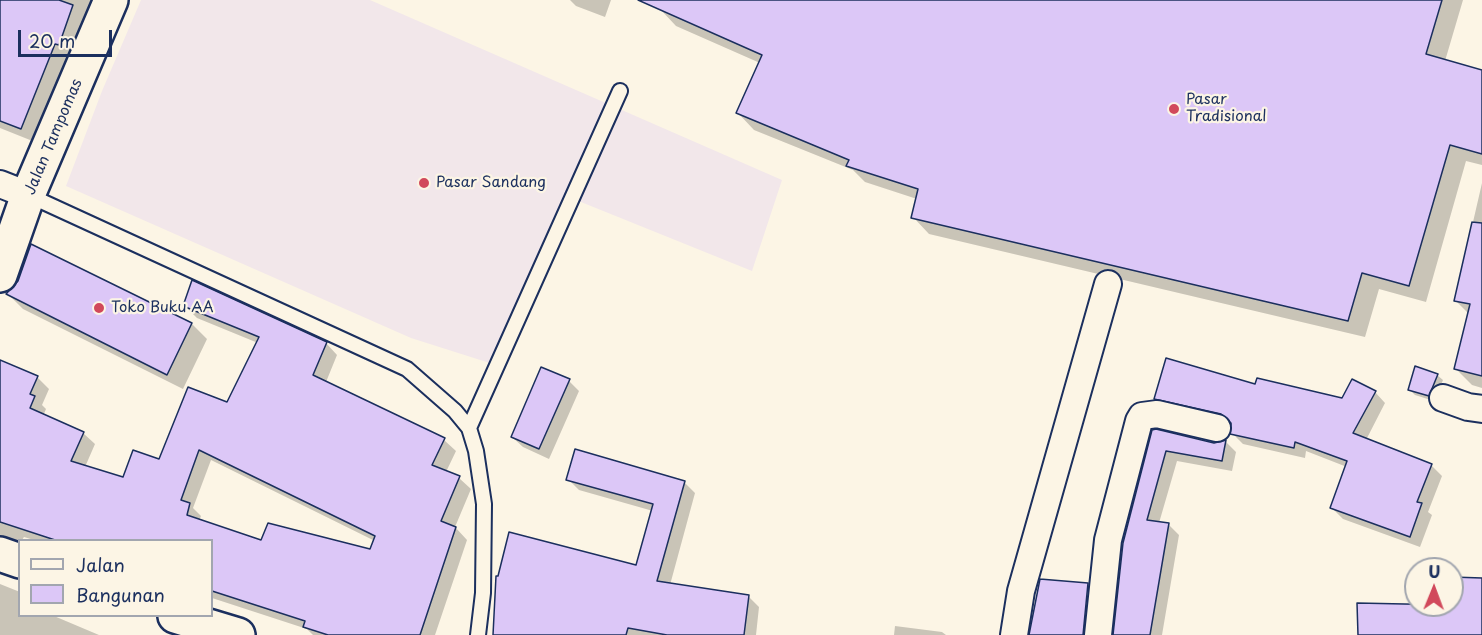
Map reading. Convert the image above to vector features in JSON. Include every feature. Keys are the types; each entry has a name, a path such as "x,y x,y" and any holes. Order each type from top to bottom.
{"street":[{"name":"Jalan Tampomas","path":"0,275 14,189 111,0"},
{"path":"1014,635 1021,591 1108,284"},
{"path":"1443,398 1468,407 1482,409"},
{"path":"1098,635 1108,540 1139,421 1142,416 1157,414 1218,428"},
{"path":"0,554 18,560"},
{"path":"180,617 224,633"}],"lane":[{"path":"469,428 620,91"},
{"path":"14,189 407,369 455,411 469,428 476,451 484,504 483,593 478,635"}],"shaded area":[{"name":"Pasar Sandang","path":"141,0 370,0 782,180 752,271 576,200 496,365 411,338 66,186 102,91"}],"building":[{"path":"0,0 59,0 73,5 59,45 55,44 21,129 0,121"},
{"name":"Pasar Tradisional","path":"638,0 1442,0 1426,54 1482,70 1482,154 1450,145 1409,286 1362,273 1348,321 911,218 918,189 846,166 849,160 736,113 762,55"},
{"path":"1472,222 1482,223 1482,376 1454,369 1470,304 1454,301"},
{"name":"Toko Buku AA","path":"31,244 192,323 167,375 6,294 18,281"},
{"path":"192,280 327,342 313,375 445,438 432,465 460,476 441,521 456,527 420,635 328,635 303,627 305,621 213,591 213,539 52,539 0,522 0,360 38,376 30,394 35,396 30,408 84,432 71,461 123,477 133,450 159,459 188,387 227,402 259,337 183,306","holes":["199,450 375,536 370,549 268,523 261,540 187,515 190,503 181,500"]},
{"path":"1166,358 1255,384 1257,378 1342,398 1352,379 1376,391 1353,433 1432,464 1417,502 1422,503 1410,537 1330,508 1347,461 1295,442 1294,448 1230,434 1231,423 1221,414 1154,399"},
{"path":"1415,366 1438,374 1429,396 1408,390"},
{"path":"541,367 570,379 539,449 511,437"},
{"path":"1152,430 1214,443 1226,440 1222,461 1166,451 1147,520 1169,523 1150,635 1113,635 1123,543"},
{"path":"575,449 685,481 657,581 749,595 744,635 667,635 628,628 626,635 493,635 496,576 498,576 509,532 636,565 653,504 566,480"},
{"path":"1464,577 1482,578 1482,635 1358,635 1357,603 1404,604 1404,617 1464,617"},
{"path":"1040,579 1088,583 1083,635 1029,635"}],"place":[{"name":"Pasar Tradisional","path":"1174,109"},
{"name":"Pasar Sandang","path":"424,183"},
{"name":"Toko Buku AA","path":"99,308"}]}
